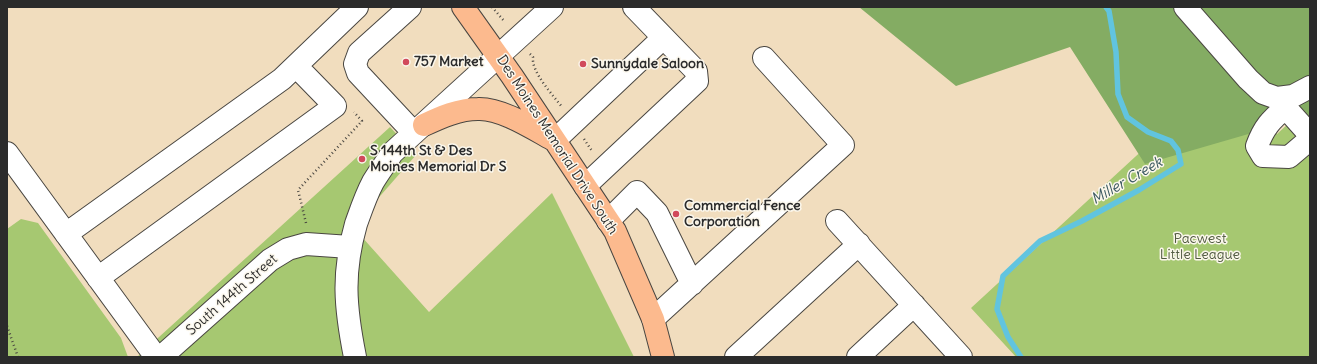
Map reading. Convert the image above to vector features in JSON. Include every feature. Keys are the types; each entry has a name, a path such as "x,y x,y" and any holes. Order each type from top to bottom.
{"main road":[{"name":"Des Moines Memorial Drive South","path":"463,7 498,56 615,231 653,319 663,357"},
{"path":"419,129 461,111 479,108 514,118 555,140"}],"street":[{"path":"66,234 282,79 357,7"},
{"path":"410,7 359,53 355,64 358,73 419,129"},
{"path":"355,357 346,298 346,274 350,247 360,210 373,182 392,153 552,7"},
{"path":"585,186 697,81 696,71 634,7"},
{"path":"1185,7 1248,79 1263,93 1282,102 1310,135"},
{"path":"555,140 663,38"},
{"path":"653,319 843,145 764,58"},
{"path":"98,278 335,106 296,66"},
{"path":"1310,87 1282,102 1262,132 1257,146 1262,156 1289,157 1310,140"},
{"path":"7,153 156,357"},
{"path":"608,221 637,192 657,213 692,284"},
{"path":"837,221 961,357"},
{"name":"South 144th Street","path":"161,357 270,260 288,248 306,244 350,247"},
{"path":"736,357 859,244"},
{"path":"858,357 914,305"}],"path":[{"path":"492,7 496,12"},
{"path":"308,228 298,190 362,121 352,109"},
{"path":"7,326 18,357"}],"green space":[{"path":"859,7 1310,7 1310,120 1307,117 1145,164 1070,47 956,86"},
{"name":"Pacwest Little League","path":"1224,75 1277,134 1310,104 1310,357 1016,357 971,308"},
{"path":"390,127 416,155 353,227 429,312 552,193 634,357 137,357"},
{"path":"21,219 38,223 121,338 128,357 7,357 7,229"}],"waterway":[{"name":"Miller Creek","path":"1021,357 1008,337 997,309 1003,276 1040,241 1082,221 1139,190 1181,164 1178,150 1171,141 1148,132 1127,117 1118,94 1116,52 1109,11 1106,7"}],"place":[{"name":"757 Market","path":"406,62"},
{"name":"Sunnydale Saloon","path":"583,64"},
{"name":"S 144th St & Des Moines Memorial Dr S","path":"362,159"},
{"name":"Commercial Fence Corporation","path":"676,214"}]}
